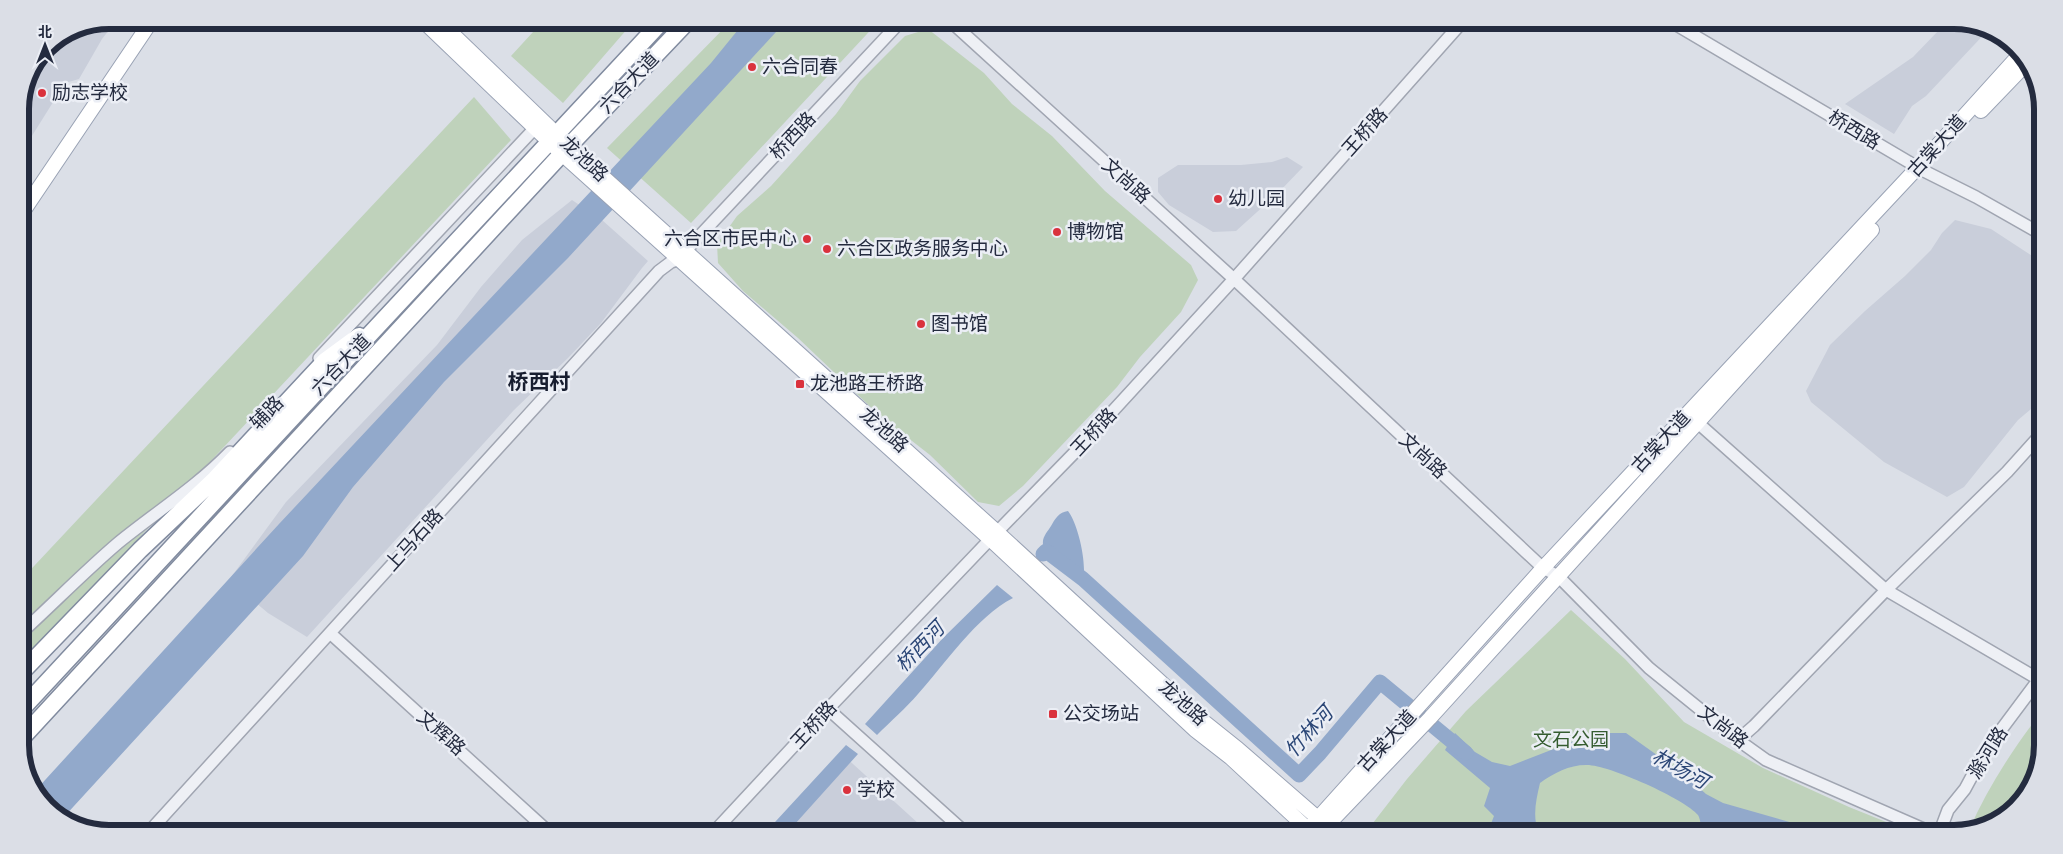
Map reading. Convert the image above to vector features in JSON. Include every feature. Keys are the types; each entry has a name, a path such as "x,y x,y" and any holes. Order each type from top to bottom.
{"highway":[{"name":"六合大道","path":"29,700 655,29"},
{"name":"六合大道","path":"71,685 565,150 679,29"},
{"path":"29,665 133,557 226,467 325,362 386,319"},
{"path":"29,730 71,685"},
{"path":"29,740 71,685"}],"main road":[{"path":"29,203 146,29"},
{"name":"龙池路","path":"431,29 534,128 553,138"},
{"name":"龙池路","path":"447,29 565,150 993,535 1203,721 1238,749 1312,825"},
{"name":"古棠大道","path":"1322,825 1430,718 1698,423 2017,59"},
{"name":"古棠大道","path":"1321,825 1418,707 1543,568 1921,169 2023,67"}],"street":[{"name":"桥西路","path":"681,256 894,29"},
{"name":"文尚路","path":"959,29 1234,279 1543,568 1558,576 1649,668 1738,740 1766,760 1914,825"},
{"name":"王桥路","path":"720,825 993,535 1078,449 1234,279 1456,29"},
{"name":"桥西路","path":"1683,29 1921,169 2034,230"},
{"name":"辅路","path":"29,626 100,559 201,479 223,459 534,128"},
{"name":"上马石路","path":"155,825 659,271 681,256"},
{"path":"1698,423 1886,590 2034,673"},
{"path":"1738,740 1754,726 1886,590 2007,472 2034,442"},
{"path":"201,479 226,467"},
{"name":"文辉路","path":"330,633 541,825"},
{"name":"滁河路","path":"1942,825 1948,810 1965,789 1986,750 2034,686"},
{"path":"828,709 957,825"}],"shaded area":[{"path":"110,29 79,79 65,83 30,139 29,146 29,103 31,88 39,70 70,70 70,39 93,30"},
{"path":"1938,29 1970,30 1984,35 1926,96 1912,106 1894,134 1845,104 1913,57 1939,30"},
{"name":"幼儿园","path":"1287,157 1303,167 1278,193 1236,231 1213,232 1169,205 1158,192 1158,178 1178,165 1241,165 1272,162"},
{"path":"572,200 602,220 648,261 601,323 514,410 307,637 268,613 229,580 286,502 437,345 481,287 522,240"},
{"path":"1955,220 1991,229 2034,257 2034,407 2018,420 1964,487 1947,497 1884,462 1811,402 1806,391 1830,345 1931,250 1942,233"},
{"name":"学校","path":"842,754 920,825 783,825"}],"green space":[{"path":"536,29 627,29 563,103 511,56"},
{"path":"723,29 872,29 691,223 607,148"},
{"path":"928,29 984,73 1012,104 1052,136 1105,191 1191,265 1198,280 1181,312 1140,357 1117,387 1023,486 999,506 978,502 930,455 880,416 798,338 743,291 718,263 717,244 737,216 771,186 836,114 860,81 905,36"},
{"path":"474,97 511,140 29,655 29,571"},
{"name":"文石公园","path":"1571,610 1625,659 1684,722 1763,768 1894,825 1371,825 1407,779 1466,711"},
{"path":"2034,722 2033,761 2024,785 2018,794 1999,812 1972,824 2002,768"}],"water":[{"path":"739,29 779,29 568,258 444,382 353,487 303,556 67,814 64,812 40,786 279,524 711,63"},
{"path":"1068,511 1072,517 1081,544 1084,563 1083,579 1053,560 1048,555 1043,544 1044,537 1056,518"},
{"path":"997,585 1013,598 999,606 974,629 913,699 877,735 865,724 943,638"},
{"path":"1455,733 1475,752 1492,762 1510,766 1595,733 1626,733 1685,775 1706,794 1723,803 1800,825 1700,825 1698,815 1678,800 1627,776 1611,770 1586,765 1562,770 1540,783 1536,802 1537,825 1490,825 1494,816 1484,806 1490,788 1445,750"},
{"path":"846,745 858,754 794,825 772,825"}],"waterway":[{"name":"竹林河","path":"1043,554 1046,551 1083,579 1299,775 1380,682 1466,753"}],"place":[{"name":"六合同春","path":"752,67"},
{"name":"励志学校","path":"42,93"},
{"name":"幼儿园","path":"1218,199"},
{"name":"博物馆","path":"1057,232"},
{"name":"六合区市民中心","path":"807,239"},
{"name":"六合区政务服务中心","path":"827,249"},
{"name":"图书馆","path":"921,324"},
{"name":"龙池路王桥路","path":"800,384"},
{"name":"公交场站","path":"1053,714"},
{"name":"学校","path":"847,790"}],"district":[{"name":"桥西村","path":"539,382"}],"water label":[{"name":"桥西河","path":"920,647"},
{"name":"林场河","path":"1680,769"}]}
